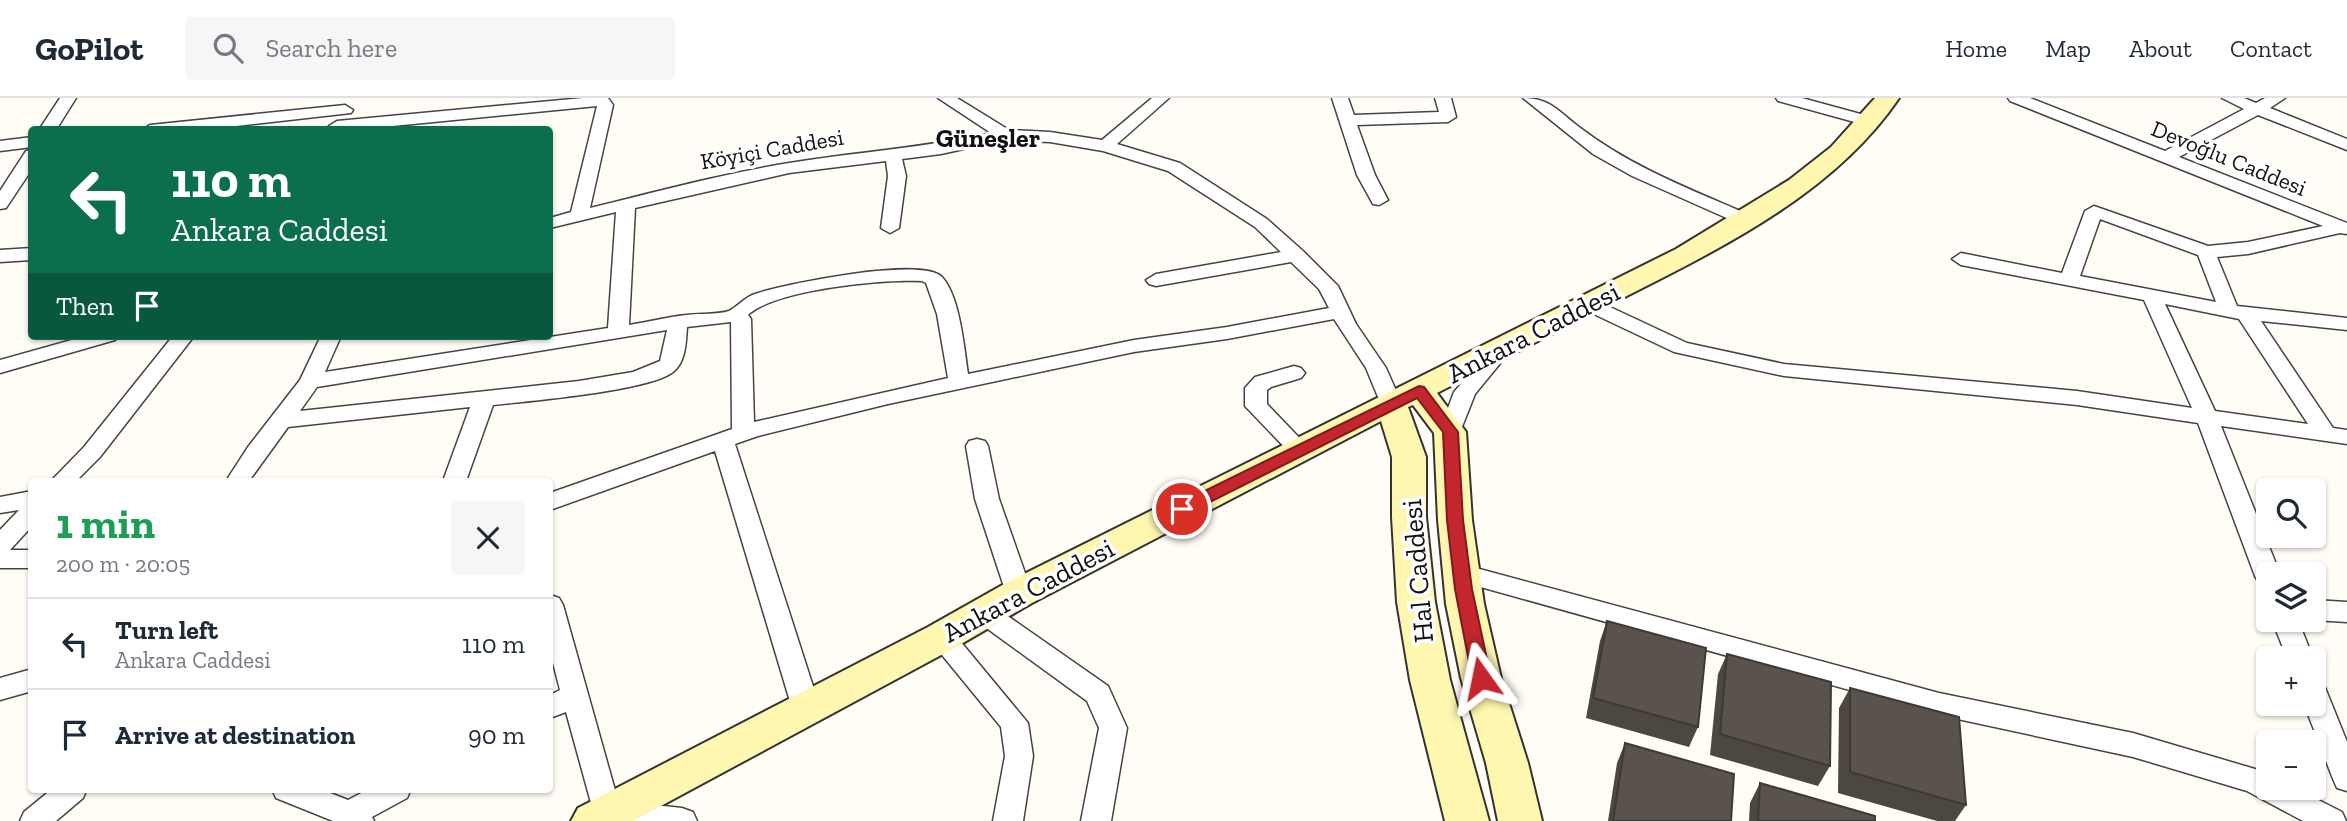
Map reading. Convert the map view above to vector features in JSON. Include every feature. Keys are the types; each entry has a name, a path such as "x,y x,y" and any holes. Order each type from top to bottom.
{"street":[{"path":"50,126 68,98"},
{"path":"946,98 1005,135 1050,137 1105,146 1174,167 1261,222 1328,286 1340,312 1376,368 1405,397 1450,432 1465,393 1506,344"},
{"path":"1105,146 1161,98"},
{"path":"1340,98 1366,175 1379,200"},
{"path":"1346,120 1448,117 1443,98"},
{"path":"1531,98 1609,156 1638,172 1746,220"},
{"path":"1784,98 1878,109"},
{"name":"Devoğlu Caddesi","path":"2016,98 2344,228"},
{"path":"2230,98 2347,145"},
{"path":"2166,157 2277,98"},
{"path":"356,126 602,101 605,106 604,122 585,183 580,215"},
{"path":"337,126 348,104"},
{"path":"180,126 348,104"},
{"name":"Ankara Caddesi","path":"600,817 942,637 1019,593 1686,255 1746,220 1798,185 1840,152 1878,109"},
{"name":"Köyiçi Caddesi","path":"553,222 626,203 789,168 941,149 1005,135"},
{"path":"0,146 28,142"},
{"path":"890,229 897,176 893,155"},
{"path":"0,204 28,161"},
{"path":"618,333 626,203"},
{"path":"2069,279 2094,211 2206,251 2248,248 2344,228"},
{"path":"2206,251 2237,312 2336,435"},
{"path":"0,256 28,254"},
{"path":"1156,280 1296,255"},
{"path":"1961,259 2237,312 2347,324"},
{"path":"736,316 745,305 771,295 895,273 927,273 934,278 945,308 959,382"},
{"path":"2151,295 2207,417 2263,562"},
{"path":"1588,304 1681,348 1784,370 2077,398 2336,435"},
{"path":"553,501 733,437 959,382 1133,346 1227,333 1340,312"},
{"path":"310,381 678,322 736,316 741,319 733,437 806,708"},
{"path":"286,415 286,420 290,421 484,399 622,379 665,368 670,362 678,322"},
{"path":"2,360 90,340"},
{"path":"65,478 92,452 181,340"},
{"path":"239,478 310,381 329,340"},
{"path":"1376,368 1405,397"},
{"path":"1294,373 1263,382 1256,388 1256,406 1299,449"},
{"name":"Hal Caddesi","path":"1405,397 1409,517 1416,602 1430,680 1467,821"},
{"path":"456,478 484,399"},
{"name":"Hal Caddesi","path":"1450,432 1461,573 1481,678 1507,763 1520,821"},
{"path":"977,446 987,499 1019,593"},
{"path":"0,505 28,500"},
{"path":"0,545 28,515"},
{"path":"0,559 28,559"},
{"path":"1461,573 1939,704 2133,745 2255,781 2331,821"},
{"path":"2326,611 2347,612"},
{"path":"983,612 1098,694 1113,728 1096,821"},
{"path":"553,615 563,647 562,701 600,817 682,821"},
{"path":"942,637 1014,723 1019,756 1008,821"},
{"path":"0,689 28,681"},
{"path":"2323,716 2347,779"},
{"path":"35,821 68,793"},
{"path":"296,793 354,817 391,793"}],"building":[{"path":"1607,621 1706,648 1698,727 1593,698"},
{"path":"1727,654 1831,682 1830,766 1720,734"},
{"path":"1850,688 1959,717 1966,805 1850,772"},
{"path":"1625,743 1734,774 1731,821 1613,821"},
{"path":"1760,783 1875,816 1875,821 1758,821"}],"district":[{"name":"Güneşler","path":"988,138"}],"route":[{"path":"1182,509 1419,391 1450,432 1454,461 1455,520 1463,589 1481,678"}]}
